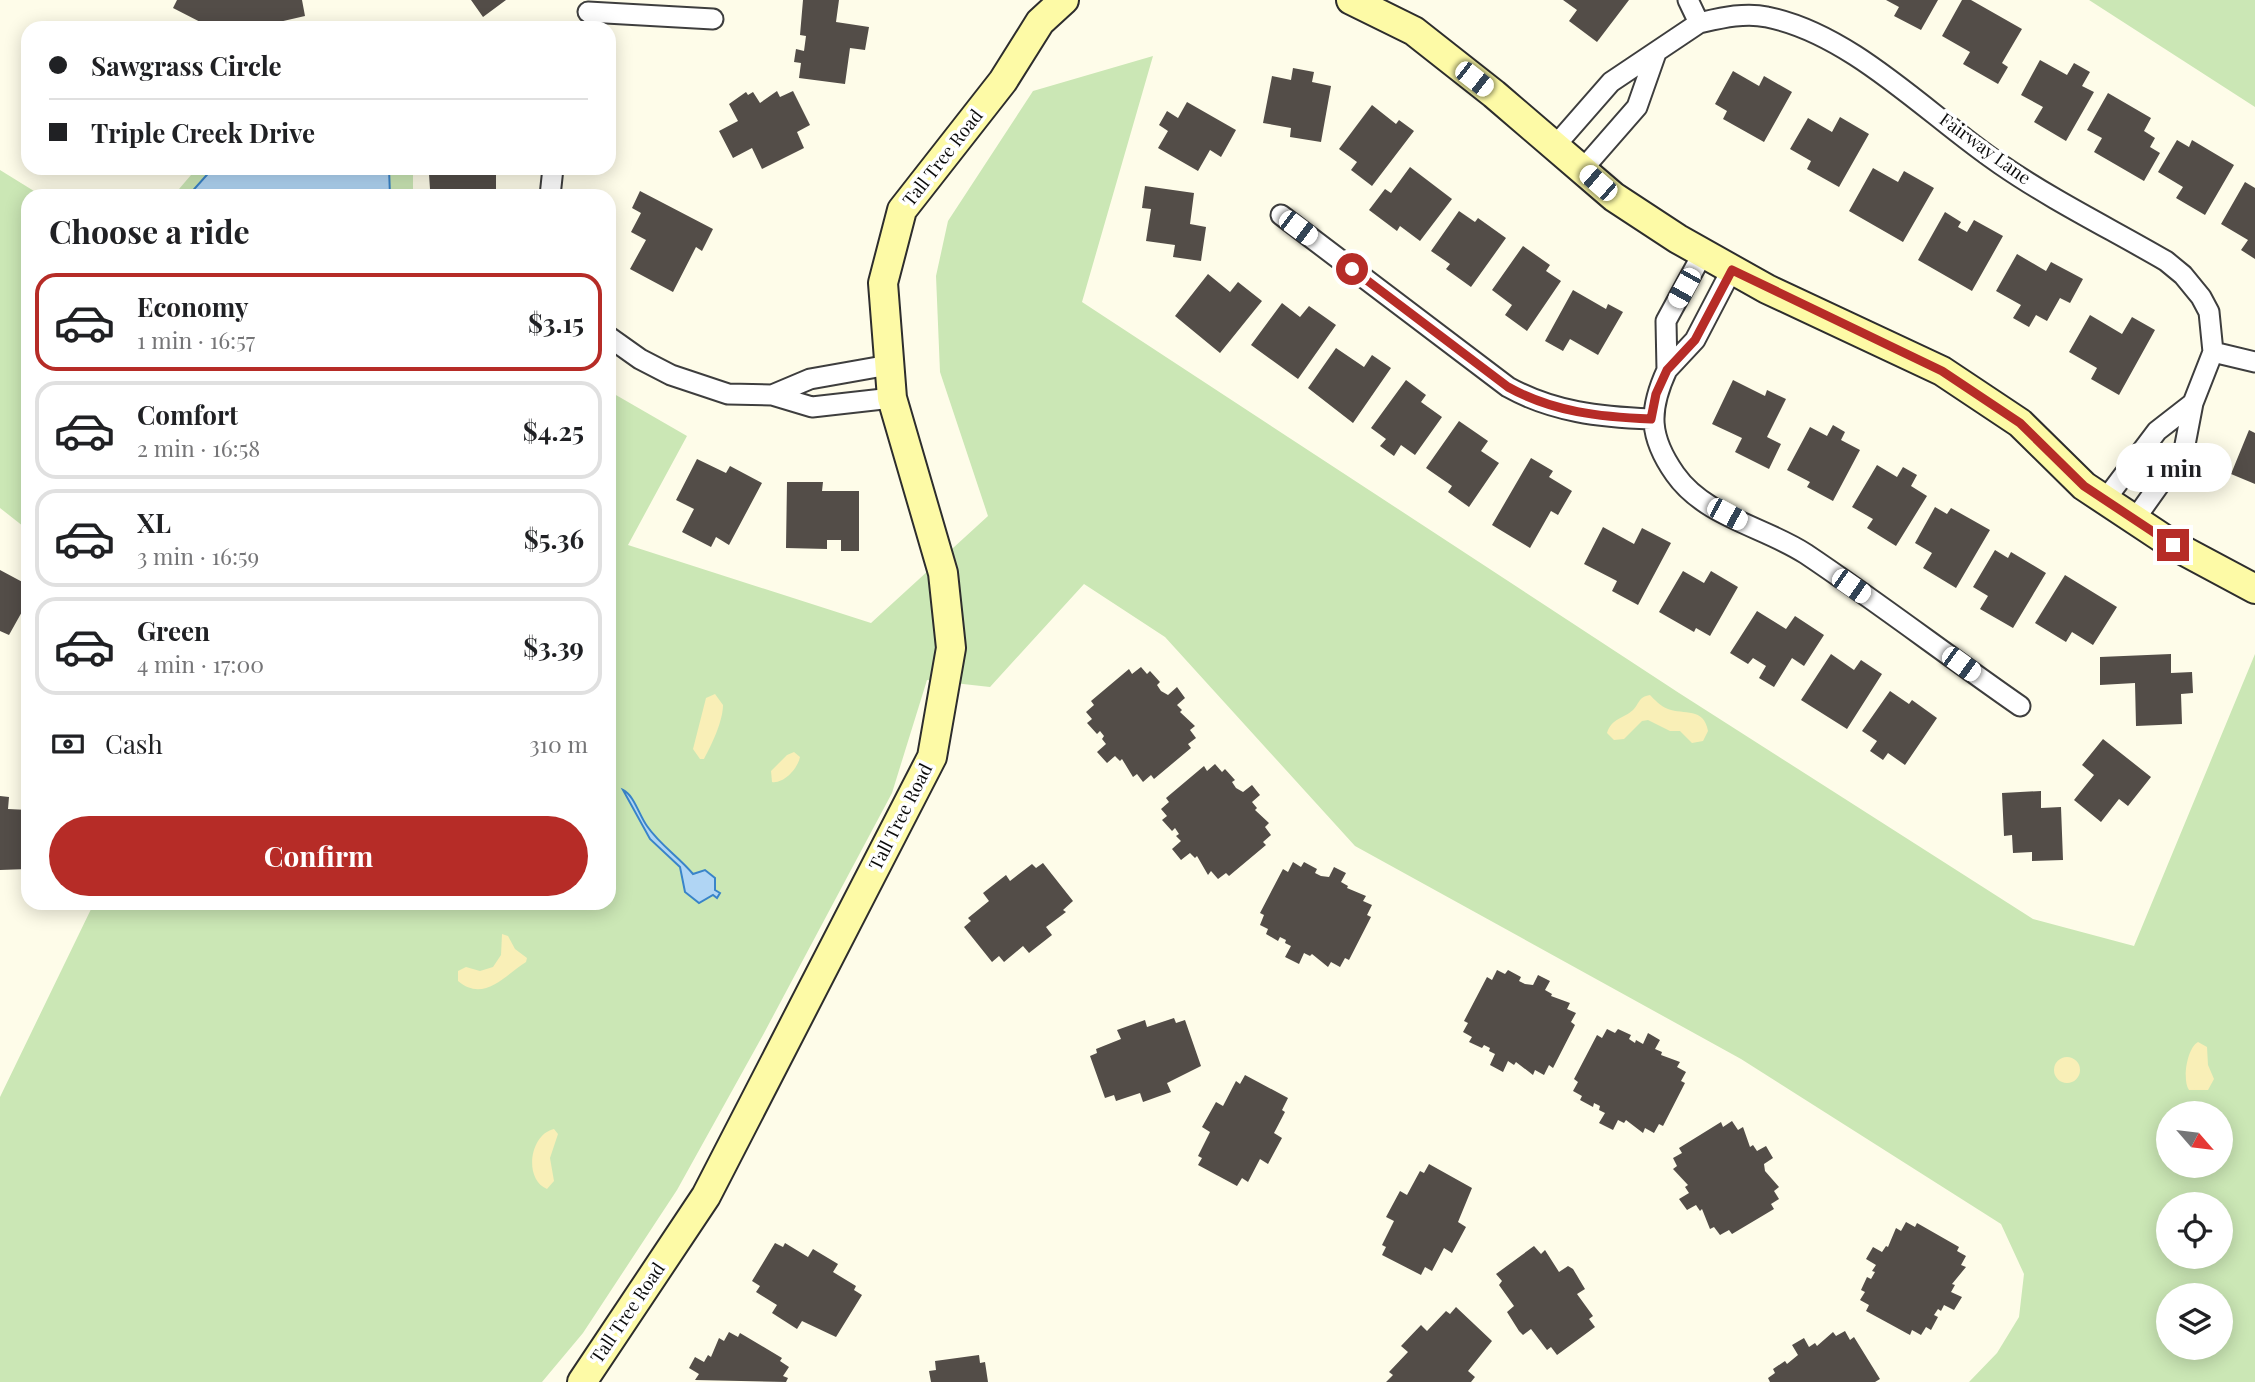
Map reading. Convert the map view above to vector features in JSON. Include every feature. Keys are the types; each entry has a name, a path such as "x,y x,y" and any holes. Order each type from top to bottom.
{"street":[{"name":"Tall Tree Road","path":"582,1382 706,1196 932,757 951,648 943,573 892,398 883,284 902,210 1003,80 1042,11 1064,0"},
{"path":"1351,0 1413,31 1614,197 1732,270 1942,371 2020,423 2084,486 2173,545 2255,589"},
{"path":"1688,0 1699,23"},
{"path":"587,13 713,19"},
{"name":"Fairway Lane","path":"1555,146 1611,82 1699,23 1731,16 1767,16 1820,37 1892,80 1998,163 2121,234 2183,275 2209,313 2213,352 2193,403 2184,450 2134,519"},
{"path":"1582,170 1637,107 1656,53"},
{"path":"1281,215 1508,387 1531,400 1556,409 1651,419"},
{"path":"1667,370 1666,321 1703,253"},
{"path":"1732,270 1695,340 1667,370 1656,394 1651,419 1664,455 1688,489 1704,501 1804,552 2020,706"},
{"path":"616,342 640,359 698,386 728,394 772,396 812,407 892,398"},
{"path":"2213,352 2255,362"},
{"path":"772,396 810,379 889,365"},
{"path":"2105,500 2157,431 2193,403"}],"green space":[{"path":"2089,0 2255,0 2255,107"},
{"path":"1153,56 1082,302 1679,693 2033,919 2134,946 2255,654 2255,1382 1969,1382 1997,1353 2019,1317 2024,1274 2001,1224 1741,1059 1355,846 1165,637 1084,584 990,687 927,680 892,793 763,1035 677,1190 583,1333 542,1382 0,1382 0,1097 91,910 616,910 616,395 687,436 628,545 871,623 988,516 940,372 936,276 948,221 1033,91"},
{"path":"0,170 31,189 21,189 21,524 0,508"},
{"path":"191,175 413,175 413,189 179,189"}],"sand":[{"path":"715,694 723,705 721,718 704,759 700,759 693,749 706,698"},
{"path":"1650,695 1665,708 1692,713 1702,718 1708,731 1703,741 1692,743 1680,731 1670,731 1648,720 1642,721 1624,739 1614,740 1607,733 1612,724 1633,710 1641,699"},
{"path":"794,752 800,757 793,770 786,778 772,782 771,771 787,755"},
{"path":"502,934 508,936 515,949 527,958 526,962 502,980 485,988 468,987 458,981 458,971 466,967 480,971 493,967 501,955"},
{"path":"2198,1042 2207,1047 2208,1065 2214,1079 2208,1090 2189,1090 2187,1085 2188,1057"},
{"path":"2067,1057 2076,1061 2080,1070 2076,1079 2067,1083 2058,1079 2054,1070 2058,1061"},
{"path":"554,1129 558,1134 550,1158 554,1181 547,1189 539,1184 535,1176 532,1157 539,1139"}],"water":[{"path":"207,175 389,175 390,189 194,189"},
{"path":"623,790 630,796 652,833 693,874 705,870 715,878 715,890 720,893 717,898 713,895 699,903 685,892 680,867 650,839"}],"building":[{"path":"177,0 302,0 305,16 283,21 198,21 173,8"},
{"path":"471,0 506,0 483,17"},
{"path":"803,0 839,0 836,22 869,27 865,50 850,48 845,84 799,78 801,63 794,62 796,49 804,51 806,36 800,35"},
{"path":"1563,0 1629,0 1597,42 1569,21 1577,10"},
{"path":"1886,0 1938,0 1921,30 1894,16 1899,7"},
{"path":"1962,0 1971,0 2022,29 2002,63 2008,67 1998,84 1963,64 1970,52 1942,36"},
{"path":"2040,60 2067,75 2074,63 2090,72 2082,86 2094,92 2066,141 2034,122 2043,107 2021,95"},
{"path":"1293,68 1314,72 1312,82 1331,86 1321,142 1290,137 1291,128 1263,123 1272,76 1291,80"},
{"path":"1733,71 1759,86 1764,76 1792,92 1764,142 1723,119 1727,111 1715,104"},
{"path":"777,91 780,97 793,91 810,125 797,132 804,148 762,169 752,148 733,158 719,131 738,121 729,104 746,92 748,95 753,92 760,103"},
{"path":"2108,93 2151,118 2144,131 2155,138 2150,147 2160,153 2144,181 2094,152 2102,138 2087,130"},
{"path":"1187,102 1236,130 1221,157 1210,150 1198,171 1158,148 1168,131 1159,125 1167,111 1178,118"},
{"path":"1372,105 1396,124 1399,120 1414,131 1372,186 1351,170 1357,162 1339,149"},
{"path":"1840,117 1869,134 1839,187 1807,169 1811,161 1790,149 1808,118 1832,132"},
{"path":"2177,140 2189,147 2192,140 2234,165 2205,215 2176,198 2183,187 2158,172"},
{"path":"1410,167 1452,199 1420,241 1400,226 1397,231 1369,210 1385,189 1391,193"},
{"path":"1873,168 1898,182 1904,171 1934,188 1903,242 1849,211"},
{"path":"429,175 496,175 496,189 430,189"},
{"path":"2245,182 2255,188 2255,259 2241,250 2248,240 2221,224"},
{"path":"1145,186 1194,193 1190,224 1206,227 1201,261 1173,257 1175,245 1146,241 1151,209 1142,208"},
{"path":"640,191 713,229 702,251 696,247 673,292 630,269 646,240 631,232 641,213 632,208"},
{"path":"1459,211 1475,222 1478,218 1506,238 1471,287 1446,269 1450,264 1431,251"},
{"path":"1945,212 1961,222 1958,227 1967,232 1974,220 2003,236 1972,291 1918,260"},
{"path":"1523,246 1550,265 1546,271 1561,281 1527,331 1505,315 1512,305 1492,290"},
{"path":"2017,254 2046,271 2051,262 2083,279 2070,303 2060,298 2047,321 2036,315 2029,327 2013,318 2021,305 1996,291"},
{"path":"1208,274 1230,292 1238,282 1262,301 1220,353 1175,316"},
{"path":"1573,290 1606,309 1608,304 1623,312 1598,355 1570,339 1563,351 1545,341"},
{"path":"1282,303 1300,317 1309,306 1336,325 1298,379 1251,345"},
{"path":"2090,315 2122,334 2132,317 2155,330 2119,395 2091,379 2097,368 2069,352"},
{"path":"1336,348 1364,367 1372,355 1391,368 1353,423 1308,388"},
{"path":"1406,380 1426,395 1421,402 1442,417 1415,455 1401,445 1394,456 1380,446 1386,439 1371,428"},
{"path":"1733,380 1765,396 1767,390 1786,399 1767,437 1781,444 1769,469 1735,452 1742,438 1712,424"},
{"path":"1459,421 1488,441 1481,451 1499,463 1469,507 1448,492 1452,486 1426,468"},
{"path":"1833,425 1845,432 1841,440 1860,450 1833,501 1807,487 1810,482 1787,470 1810,427 1827,436"},
{"path":"2249,430 2255,433 2255,484 2231,474"},
{"path":"1531,458 1553,471 1549,477 1572,491 1558,515 1551,511 1530,548 1492,525"},
{"path":"697,459 726,473 730,466 762,483 729,545 716,537 711,547 682,532 694,509 676,500"},
{"path":"1877,465 1897,477 1903,467 1917,475 1911,486 1927,496 1896,546 1867,528 1873,519 1852,507"},
{"path":"787,482 823,482 822,491 859,491 859,551 841,551 841,540 827,540 827,549 786,548"},
{"path":"1935,507 1947,514 1951,508 1990,530 1956,588 1923,568 1932,553 1915,543"},
{"path":"1603,527 1634,544 1642,528 1671,543 1638,605 1612,591 1617,581 1584,564"},
{"path":"1995,550 2008,558 2011,552 2046,573 2013,628 1980,609 1988,596 1973,587"},
{"path":"0,570 21,581 21,614 9,635 0,631"},
{"path":"1683,571 1704,583 1711,571 1738,587 1710,636 1696,628 1694,632 1659,612"},
{"path":"2065,575 2117,607 2093,645 2072,632 2066,642 2035,623"},
{"path":"1757,611 1786,629 1795,616 1824,635 1804,666 1792,658 1774,687 1759,678 1766,666 1753,658 1748,664 1730,653"},
{"path":"1831,654 1854,670 1861,660 1882,674 1847,729 1801,700"},
{"path":"2171,654 2171,673 2192,672 2193,693 2181,694 2182,724 2136,726 2135,683 2100,685 2100,657"},
{"path":"1141,667 1147,674 1150,671 1160,682 1157,685 1161,691 1168,695 1177,687 1185,698 1177,705 1182,710 1180,712 1195,726 1190,730 1196,738 1188,744 1191,748 1154,779 1151,775 1143,782 1137,774 1133,777 1122,759 1120,761 1115,756 1107,763 1097,752 1106,744 1102,739 1104,736 1100,731 1097,734 1087,723 1092,719 1086,712 1094,705 1091,701 1129,669 1132,674"},
{"path":"1890,691 1909,704 1912,700 1937,718 1905,765 1888,753 1883,760 1870,751 1877,741 1862,731"},
{"path":"2103,739 2151,777 2128,806 2119,799 2101,822 2074,800 2094,775 2082,765"},
{"path":"1215,764 1222,772 1225,769 1235,780 1232,782 1236,788 1243,792 1252,785 1260,795 1252,802 1257,808 1255,810 1269,823 1265,827 1271,835 1263,842 1266,845 1229,876 1226,873 1218,879 1211,871 1208,875 1197,856 1195,858 1190,853 1181,860 1172,849 1181,841 1176,836 1179,834 1175,828 1172,831 1162,820 1167,816 1161,809 1169,802 1166,798 1204,766 1207,771"},
{"path":"2041,791 2041,808 2061,807 2063,860 2032,861 2032,852 2013,853 2012,835 2004,836 2002,793"},
{"path":"0,796 9,797 8,809 21,810 21,869 0,870"},
{"path":"1293,862 1301,867 1304,862 1317,869 1315,873 1321,876 1329,877 1334,867 1346,873 1341,882 1348,886 1347,888 1366,896 1363,901 1372,905 1367,915 1371,917 1349,960 1345,958 1340,967 1331,962 1328,967 1312,954 1310,956 1304,953 1299,964 1285,957 1291,946 1280,937 1278,941 1266,934 1268,929 1260,925 1264,915 1260,913 1283,869 1288,872"},
{"path":"1043,863 1073,901 1063,910 1066,912 1046,927 1052,935 1029,953 1023,946 1004,962 999,956 992,962 964,927 971,921 968,918 989,901 983,893 1006,875 1010,881 1032,864 1036,868"},
{"path":"1497,970 1505,974 1508,970 1521,977 1519,981 1525,984 1533,985 1538,975 1550,981 1545,990 1552,994 1551,996 1570,1003 1567,1009 1576,1013 1571,1022 1575,1025 1553,1068 1549,1065 1544,1075 1535,1070 1533,1075 1516,1062 1514,1065 1508,1061 1503,1072 1490,1065 1495,1054 1489,1051 1490,1048 1484,1045 1482,1048 1469,1042 1472,1037 1463,1032 1468,1023 1464,1021 1487,977 1492,980"},
{"path":"1174,1018 1176,1023 1185,1020 1201,1066 1167,1083 1171,1092 1143,1102 1140,1093 1116,1101 1114,1095 1105,1098 1090,1056 1097,1053 1096,1049 1121,1039 1117,1030 1145,1020 1147,1027"},
{"path":"1607,1029 1615,1033 1618,1029 1631,1035 1629,1039 1635,1043 1636,1040 1643,1044 1648,1033 1660,1040 1655,1049 1662,1052 1661,1055 1680,1062 1677,1067 1686,1072 1681,1081 1685,1083 1663,1126 1659,1124 1654,1133 1645,1128 1643,1133 1626,1120 1624,1123 1618,1120 1613,1130 1599,1123 1605,1113 1599,1110 1600,1106 1594,1103 1593,1107 1580,1100 1582,1096 1573,1091 1578,1082 1574,1079 1597,1035 1602,1038"},
{"path":"1245,1075 1288,1098 1282,1110 1285,1112 1274,1133 1282,1138 1268,1164 1260,1159 1248,1182 1242,1178 1237,1186 1198,1165 1202,1158 1198,1156 1210,1132 1202,1127 1216,1102 1223,1106 1236,1081 1240,1084"},
{"path":"1732,1121 1738,1130 1743,1127 1750,1147 1753,1145 1757,1151 1766,1146 1773,1158 1764,1164 1765,1171 1779,1187 1774,1191 1779,1199 1771,1204 1774,1209 1732,1234 1729,1230 1720,1235 1714,1227 1710,1229 1702,1209 1700,1211 1696,1205 1687,1210 1679,1199 1689,1193 1685,1187 1688,1185 1673,1169 1677,1166 1673,1158 1682,1153 1679,1148 1721,1122 1723,1127"},
{"path":"1429,1164 1472,1188 1458,1222 1466,1227 1452,1253 1444,1248 1432,1271 1425,1267 1421,1275 1382,1255 1386,1247 1382,1245 1394,1221 1386,1217 1400,1191 1407,1195 1420,1171 1424,1173"},
{"path":"1906,1222 1915,1227 1917,1223 1959,1247 1957,1251 1966,1256 1961,1265 1966,1267 1952,1284 1955,1285 1951,1292 1962,1297 1954,1310 1944,1305 1941,1311 1938,1309 1934,1315 1938,1317 1931,1330 1926,1327 1921,1335 1912,1330 1910,1335 1866,1311 1869,1305 1860,1300 1865,1292 1861,1290 1867,1277 1871,1279 1875,1272 1872,1271 1876,1265 1866,1259 1873,1247 1882,1252 1888,1247 1896,1228 1901,1231"},
{"path":"775,1243 783,1247 785,1243 808,1257 813,1249 838,1264 833,1272 856,1286 854,1290 862,1295 836,1337 802,1321 797,1329 772,1313 777,1305 756,1292 760,1286 752,1281"},
{"path":"1534,1246 1541,1254 1545,1250 1559,1272 1568,1266 1573,1269 1585,1289 1577,1294 1593,1316 1589,1319 1595,1327 1557,1355 1551,1347 1547,1350 1531,1329 1523,1335 1519,1331 1507,1312 1514,1306 1499,1285 1502,1281 1496,1274"},
{"path":"1456,1307 1492,1341 1468,1371 1475,1377 1471,1382 1386,1382 1393,1375 1389,1372 1408,1352 1401,1346 1421,1325 1427,1331 1446,1311 1450,1314"},
{"path":"1845,1331 1850,1340 1854,1337 1880,1379 1875,1382 1770,1382 1768,1378 1775,1373 1773,1369 1785,1361 1787,1364 1798,1355 1792,1345 1804,1338 1809,1347 1815,1343 1817,1346 1833,1332 1836,1336"},
{"path":"729,1332 738,1337 740,1333 782,1358 780,1361 789,1367 783,1376 788,1378 786,1382 695,1380 699,1374 689,1368 695,1357 704,1362 708,1355 711,1357 719,1338 724,1341"},
{"path":"979,1355 980,1363 985,1362 988,1382 931,1382 929,1371 936,1370 935,1361"}],"route":[{"path":"1352,269 1508,387 1531,400 1556,409 1617,418 1651,419 1656,394 1667,370 1695,340 1732,270 1942,371 2020,423 2084,486 2173,545"}]}
